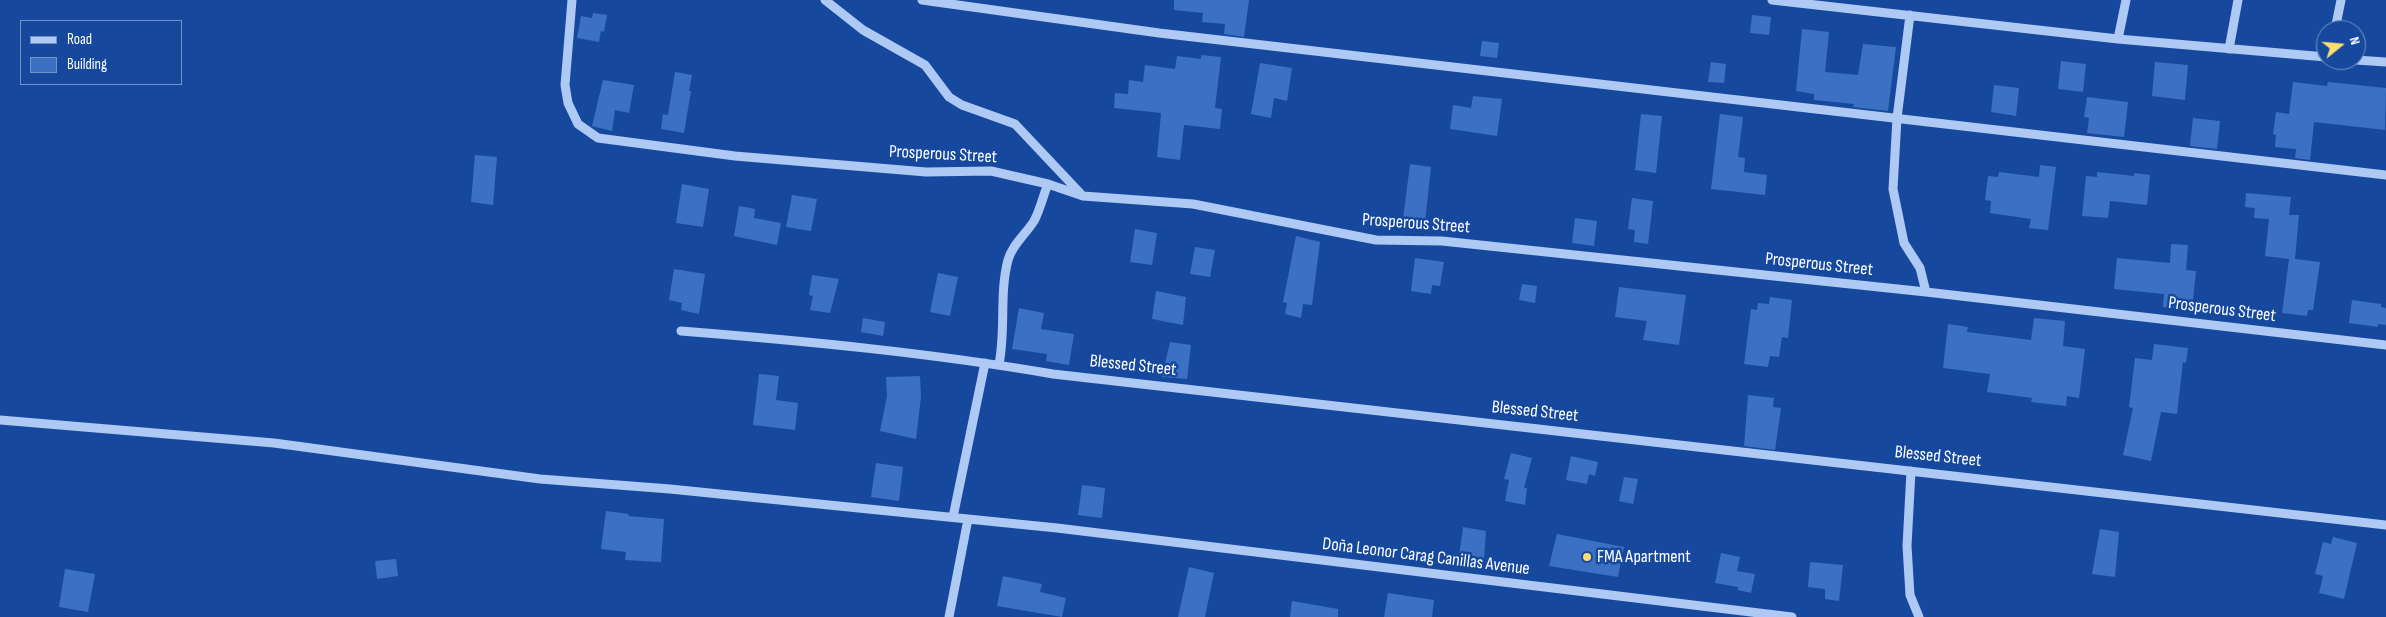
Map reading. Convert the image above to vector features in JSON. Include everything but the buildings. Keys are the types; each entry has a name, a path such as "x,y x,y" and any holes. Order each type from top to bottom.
{"street":[{"name":"Prosperous Street","path":"572,0 565,85 568,103 578,124 598,138 735,156 917,172 992,171 1048,184 1083,196 1193,204 1376,240 1442,241 1926,292 2386,345"},
{"path":"825,0 864,30 926,65 949,97 962,104 1015,124 1083,196"},
{"path":"922,0 1159,33 2386,175"},
{"path":"1772,0 2118,39 2316,56"},
{"path":"2118,39 2126,0"},
{"path":"2229,49 2238,0"},
{"path":"2337,20 2341,0"},
{"path":"1910,16 1897,118 1893,189 1897,220 1904,243 1920,268 1926,292"},
{"path":"2366,61 2386,62"},
{"path":"999,364 1004,342 1004,302 1008,260 1012,250 1035,218 1048,184"},
{"name":"Blessed Street","path":"682,331 793,340 999,364 1053,374 2386,525"},
{"path":"953,517 985,363"},
{"name":"Doña Leonor Carag Canillas Avenue","path":"0,420 274,443 540,479 1057,528 1792,617"},
{"path":"1911,471 1907,546 1910,595 1919,617"},
{"path":"949,617 968,519"}],"place":[{"name":"FMA Apartment","path":"1587,557"}]}
